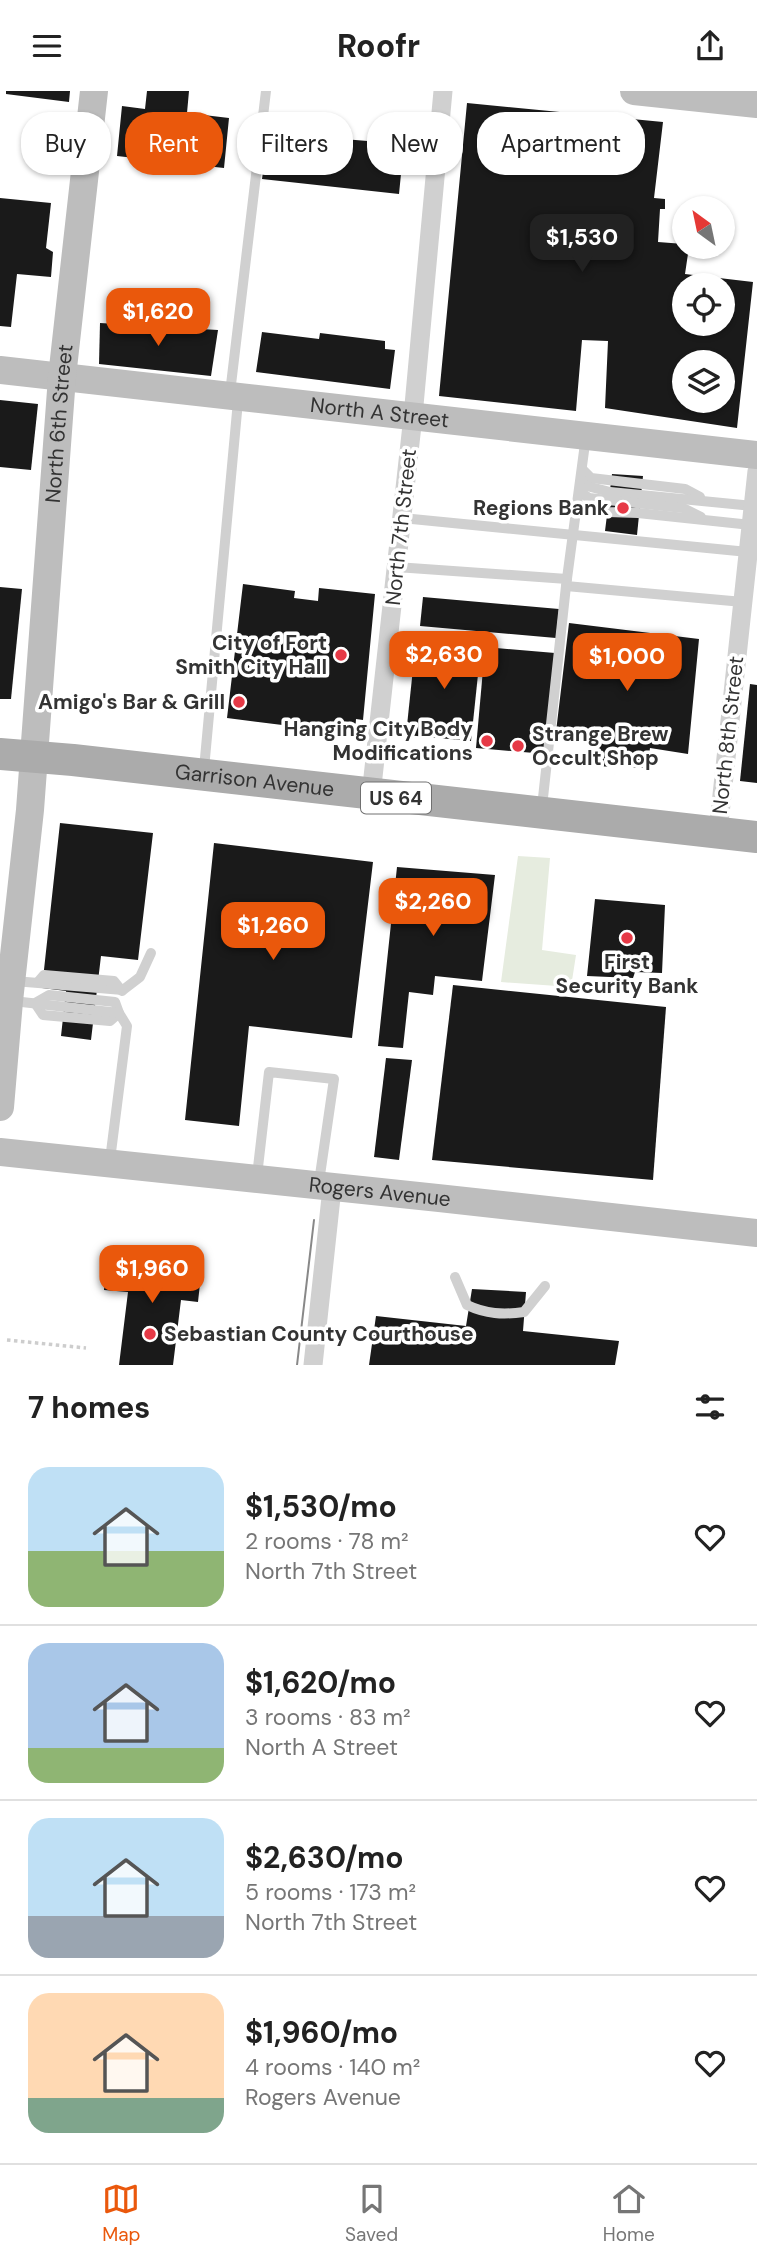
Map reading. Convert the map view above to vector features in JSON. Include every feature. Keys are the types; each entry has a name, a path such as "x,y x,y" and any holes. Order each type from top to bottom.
{"main road":[{"name":"Garrison Avenue","path":"0,754 757,837"}],"street":[{"name":"North 6th Street","path":"0,1107 18,982 62,377 94,91"},
{"name":"North 7th Street","path":"371,795 413,417 443,91"},
{"path":"634,91 757,104"},
{"name":"North A Street","path":"0,370 757,454"},
{"name":"North 8th Street","path":"718,832 757,471"},
{"name":"Rogers Avenue","path":"0,1152 757,1233"},
{"path":"313,1365 325,1187"}],"lane":[{"path":"203,775 234,396 266,91"},
{"path":"541,813 586,436"},
{"path":"582,469 592,478 685,489 707,501 752,515"},
{"path":"580,486 610,492 707,501"},
{"path":"580,486 589,498 683,509 708,520"},
{"path":"578,506 608,512 708,520 752,515"},
{"path":"402,517 748,552"},
{"path":"396,567 743,602"},
{"path":"115,1002 123,990 141,977 152,953"},
{"path":"18,982 123,990"},
{"path":"18,982 49,995 115,1002"},
{"path":"18,982 119,1013"},
{"path":"110,1164 127,1026 115,1002"},
{"path":"257,1178 269,1072 334,1079 325,1187"},
{"path":"455,1277 467,1305 493,1314 524,1312 545,1286"}],"path":[{"path":"7,1340 86,1348"}],"shaded area":[{"path":"518,856 550,858 542,950 576,955 571,987 501,982"}],"building":[{"path":"6,91 70,91 69,102 6,94"},
{"path":"147,91 189,91 187,112 125,112 125,157 117,156 122,106 145,109"},
{"path":"467,103 560,112 477,112 477,175 645,175 645,120 663,122 654,198 665,199 665,209 660,209 658,242 672,243 672,259 687,259 685,273 672,273 672,336 735,336 735,280 753,282 737,428 605,408 608,341 582,340 576,411 439,396 460,175 463,175"},
{"path":"223,117 229,118 223,168"},
{"path":"353,140 367,141 367,175 401,175 399,194 262,179 263,175 353,175"},
{"path":"0,198 51,203 46,248 53,252 51,277 17,274 11,327 0,326"},
{"path":"100,323 218,330 211,376 99,364"},
{"path":"262,332 319,339 320,333 385,341 385,349 395,350 390,389 256,372"},
{"path":"0,400 38,404 31,470 0,467"},
{"name":"Regions Bank","path":"612,474 643,476 637,535 605,531"},
{"path":"243,584 295,591 294,598 318,601 319,588 375,594 363,720 356,719 355,734 227,718"},
{"path":"0,587 22,589 11,699 0,699"},
{"path":"423,597 559,609 556,638 420,626"},
{"path":"569,623 699,639 688,754 650,748 647,768 591,766 596,741 555,740"},
{"path":"416,640 481,646 471,741 406,735"},
{"path":"485,647 555,653 546,754 476,748"},
{"path":"750,684 757,685 757,783 740,781"},
{"path":"60,823 153,833 138,960 101,956 91,1040 61,1036 66,991 42,988"},
{"path":"214,843 373,862 352,1038 249,1026 239,1126 185,1120"},
{"path":"397,867 495,875 482,981 435,976 433,995 409,992 403,1048 378,1046"},
{"name":"First Security Bank","path":"595,899 665,905 662,973 635,972 633,978 587,976"},
{"path":"453,985 666,1007 653,1180 432,1160"},
{"path":"386,1058 412,1060 399,1160 374,1157"},
{"name":"Sebastian County Courthouse","path":"108,1255 202,1265 198,1302 181,1300 173,1365 119,1365 128,1292 104,1290"},
{"path":"472,1289 526,1292 523,1331 619,1341 615,1365 369,1365 376,1316 466,1326"}],"tram line":[{"path":"297,1365 314,1220"}],"place":[{"name":"Regions Bank","path":"623,508"},
{"name":"City of Fort Smith City Hall","path":"341,655"},
{"name":"Amigo's Bar & Grill","path":"239,702"},
{"name":"Hanging City Body Modifications","path":"487,741"},
{"name":"Strange Brew Occult Shop","path":"518,746"},
{"name":"First Security Bank","path":"627,938"},
{"name":"Sebastian County Courthouse","path":"150,1334"}]}
